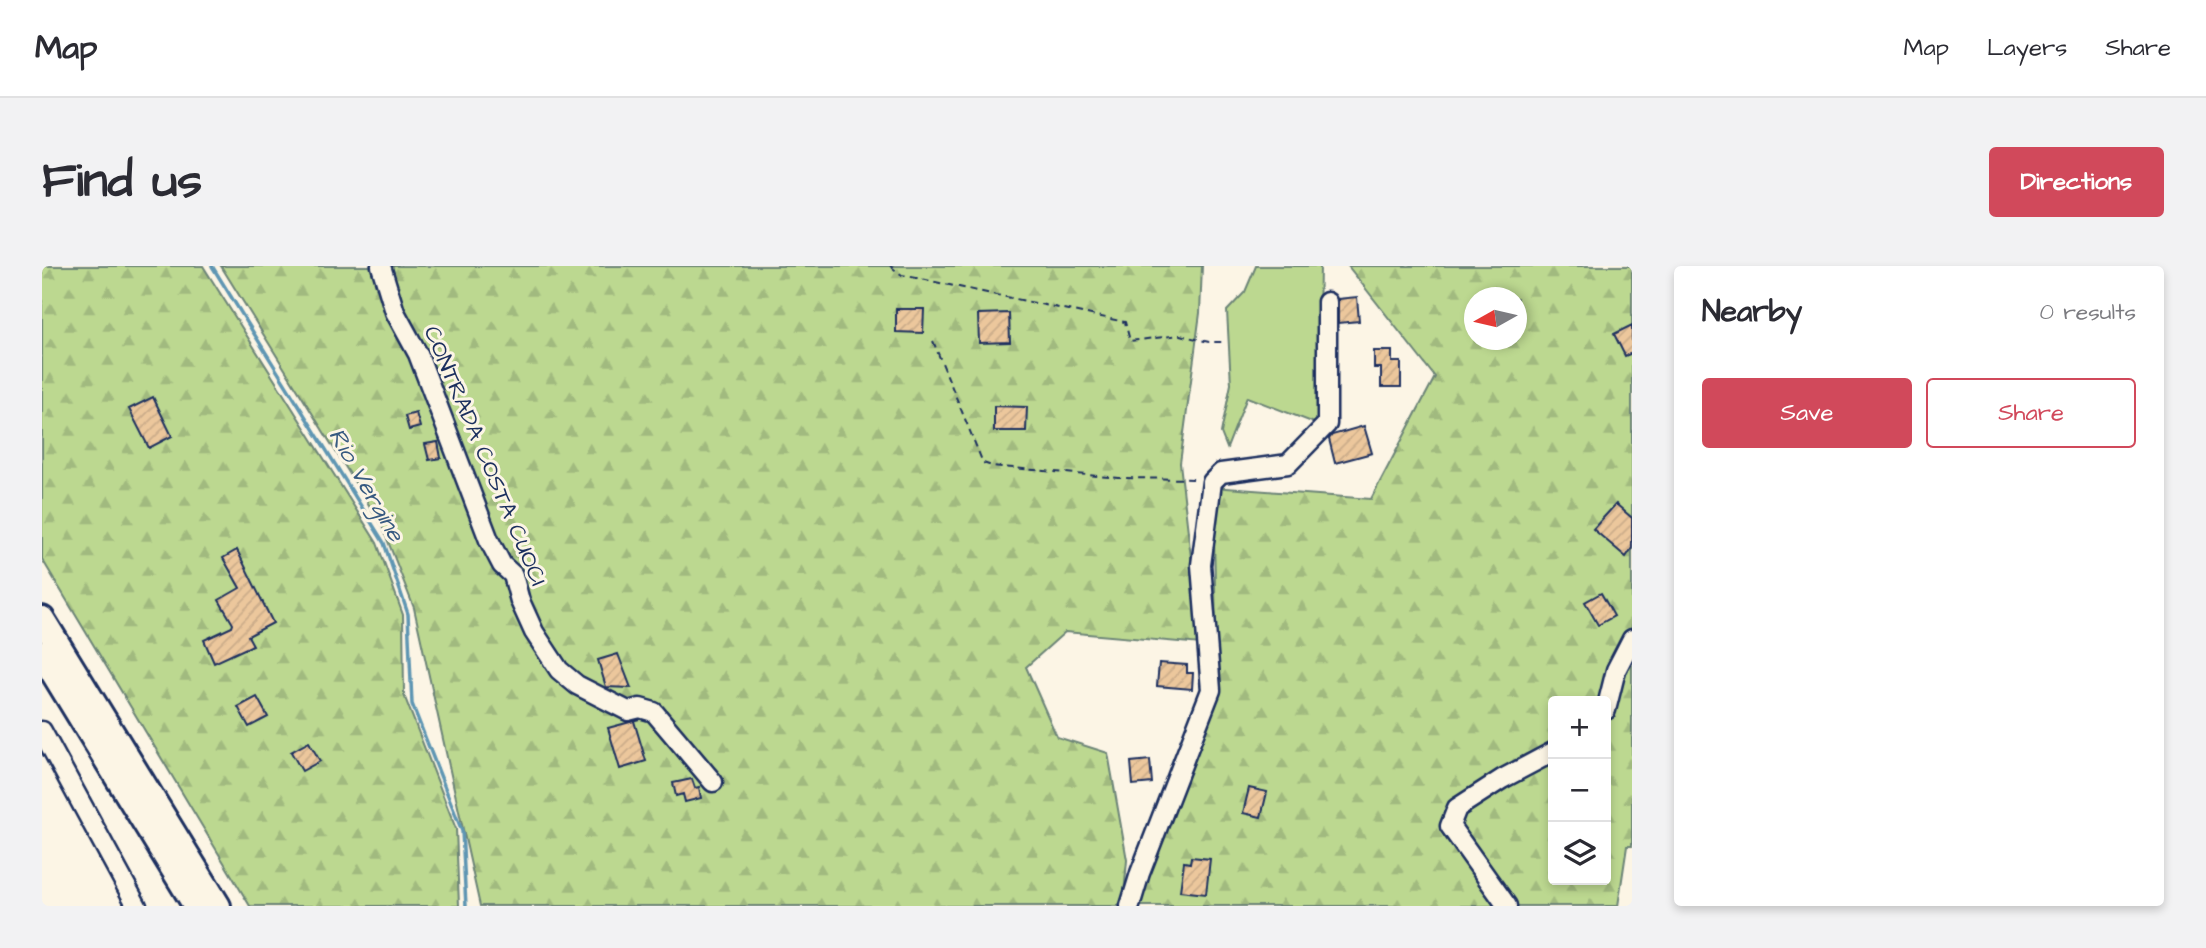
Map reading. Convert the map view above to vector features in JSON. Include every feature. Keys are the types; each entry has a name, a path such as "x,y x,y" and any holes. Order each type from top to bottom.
{"highway":[{"path":"42,619 218,906"},
{"path":"42,654 197,906"}],"street":[{"name":"CONTRADA COSTA CUOCI","path":"381,266 396,313 418,354 489,540 502,565 513,575 520,601 534,632 559,670 577,685 628,710 640,708 654,712 713,782"},
{"path":"1130,906 1139,873 1211,690 1201,565 1212,482 1221,473 1288,464 1327,424 1327,302"},
{"path":"1610,696 1616,670 1632,639"},
{"path":"42,731 136,906"},
{"path":"1507,906 1450,827 1457,808 1502,779 1548,755"}],"path":[{"path":"890,266 902,275 1125,322 1130,341 1180,335 1209,342 1226,342"},
{"path":"933,341 984,463 1078,475 1199,479"}],"green space":[{"path":"42,266 203,266 377,543 403,615 404,695 456,829 459,906 250,906 42,559"},
{"path":"221,266 1202,266 1200,313 1180,463 1201,644 1065,632 1026,667 1057,737 1108,753 1127,860 1123,906 480,906 414,608 382,526"},
{"path":"1256,266 1320,266 1317,424 1247,397 1227,448 1221,433 1231,384 1227,311 1245,292"},
{"path":"1348,266 1632,266 1632,846 1627,846 1618,906 1139,906 1217,684 1213,487 1371,499 1435,377"}],"building":[{"path":"1357,297 1359,321 1338,323 1338,299"},
{"path":"896,309 924,309 923,333 896,332"},
{"path":"1009,313 1010,342 979,343 978,314"},
{"path":"1632,325 1632,353 1625,356 1614,334"},
{"path":"1374,351 1392,351 1392,362 1401,362 1401,387 1381,387 1381,368 1374,368"},
{"path":"153,397 172,436 149,448 129,409"},
{"path":"994,406 1027,407 1026,431 994,431"},
{"path":"416,413 420,427 409,430 405,416"},
{"path":"1364,426 1372,453 1335,463 1329,439 1332,435"},
{"path":"438,442 441,458 429,460 425,444"},
{"path":"1616,504 1632,518 1632,548 1626,557 1593,529"},
{"path":"237,550 273,623 248,636 253,645 214,663 204,640 232,627 233,624 219,600 240,588 223,558"},
{"path":"1601,593 1614,616 1598,625 1585,602"},
{"path":"618,654 631,688 606,687 598,660"},
{"path":"1159,663 1187,665 1187,673 1193,673 1192,689 1157,686"},
{"path":"257,697 268,717 249,727 238,707"},
{"path":"634,721 646,761 620,769 608,728"},
{"path":"309,742 320,761 302,771 291,752"},
{"path":"1150,760 1152,783 1133,785 1131,762"},
{"path":"692,779 695,788 699,787 701,798 685,802 683,794 676,796 673,783"},
{"path":"1249,788 1267,792 1261,817 1243,813"},
{"path":"1191,857 1210,859 1206,894 1180,891 1184,862 1190,863"}],"waterway":[{"name":"Rio Vergine","path":"212,266 384,543 408,614 412,704 462,831 466,906"}]}
